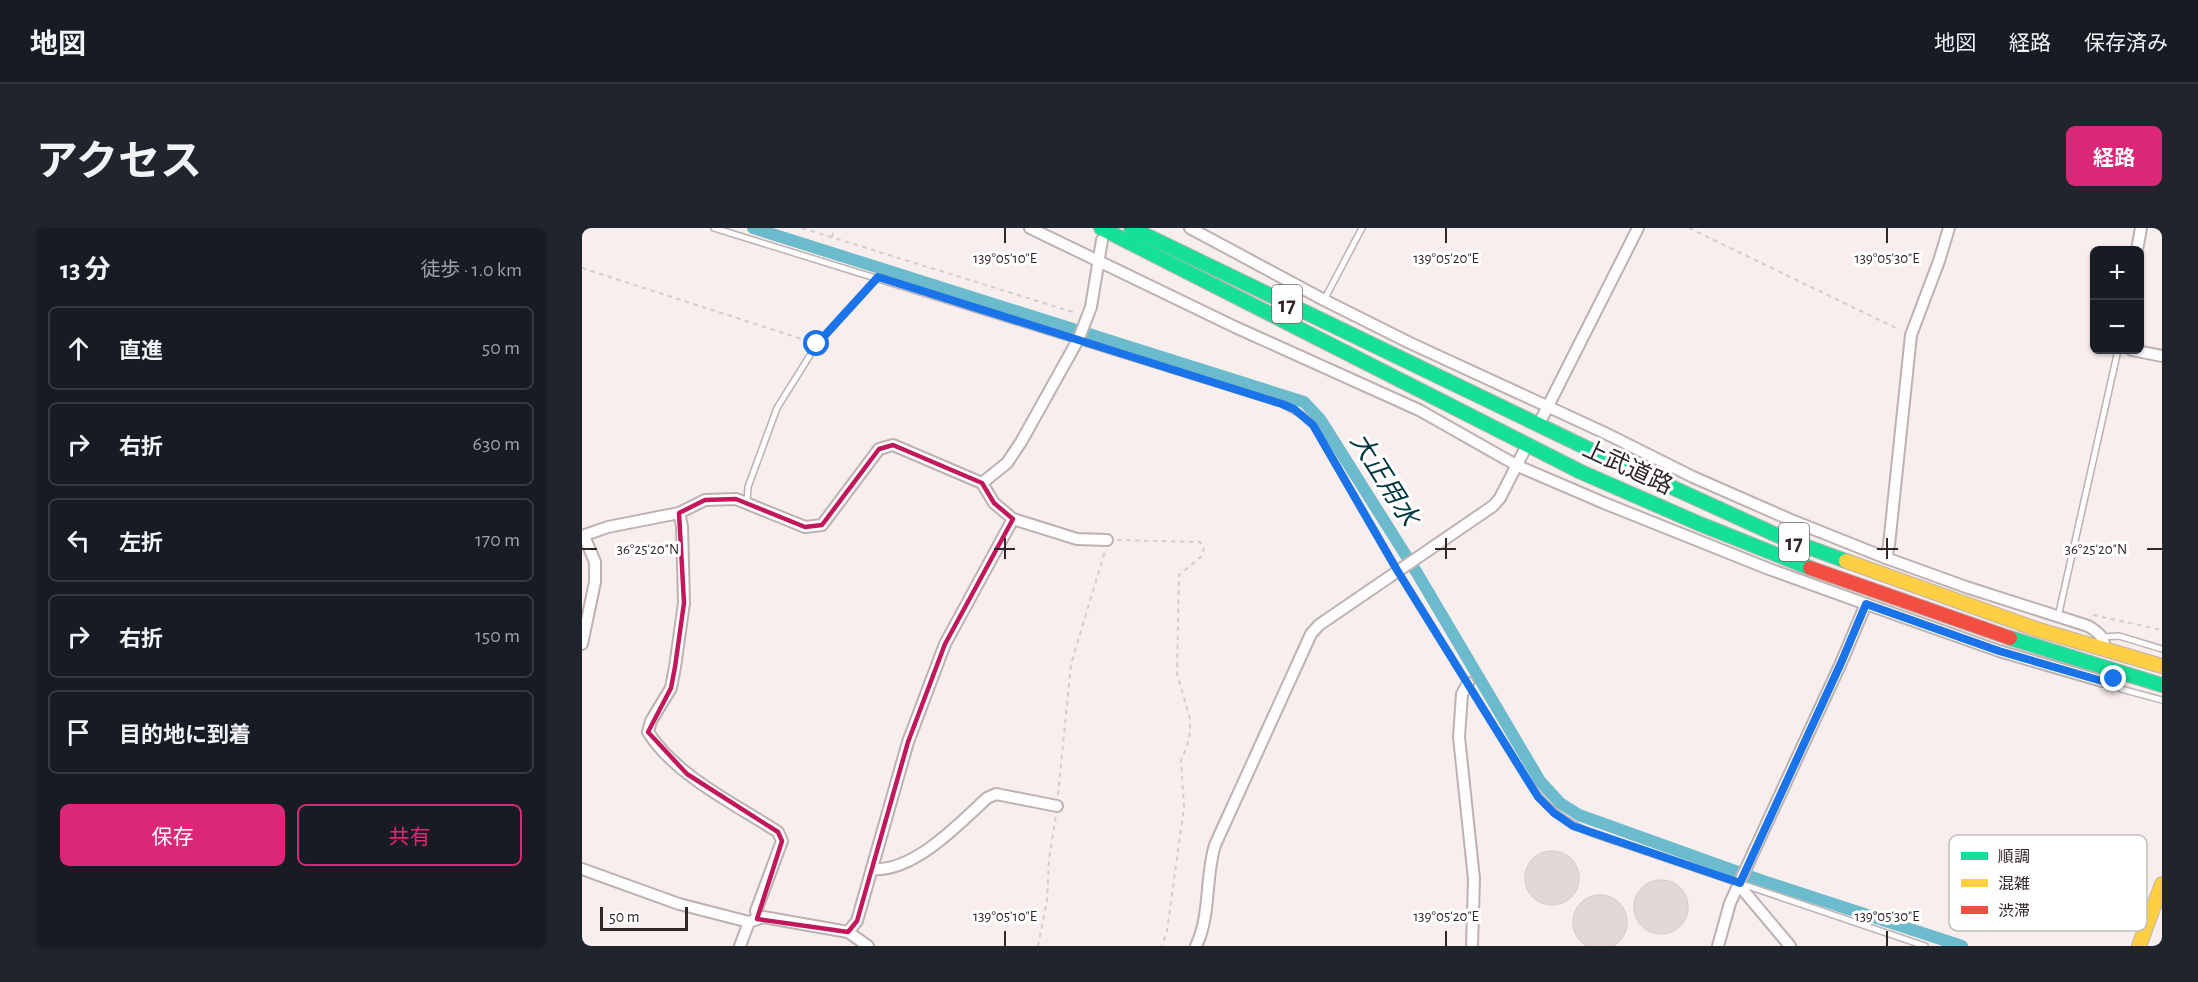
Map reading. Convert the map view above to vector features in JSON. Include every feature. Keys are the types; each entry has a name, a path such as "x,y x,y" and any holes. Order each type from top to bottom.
{"main road":[{"name":"上武道路","path":"1130,228 1597,453 1783,538 2036,629 2103,643 2162,666"},
{"name":"上武道路","path":"1102,234 1635,497 1776,555 1917,607 2116,675 2162,685"},
{"path":"2147,925 2162,885"},
{"path":"2139,946 2145,931"}],"street":[{"path":"1030,228 1235,327 1419,410 1518,466 1769,569 1999,651 2102,681 2116,675"},
{"path":"1190,228 1324,300 1545,413 1886,558 2088,626 2103,643"},
{"path":"1545,413 1638,228"},
{"path":"1886,558 1911,335 1939,261 1948,228"},
{"path":"2138,246 2141,228"},
{"path":"982,483 1007,463 1078,339 1091,307 1102,234"},
{"path":"2144,352 2162,356"},
{"path":"582,644 595,582 595,562 583,536 608,527 679,513 705,500 736,499 805,527 822,525 879,448 893,445 982,483 994,503 1013,519 1077,539 1107,540"},
{"path":"1196,946 1202,931 1209,869 1215,845 1311,634 1319,625 1492,506 1500,498 1525,449"},
{"path":"679,513 682,526 684,603 675,667 671,688 651,721 648,732 656,744 687,774 778,832 782,841 753,921 740,946"},
{"path":"848,932 857,921 908,742 945,644 1013,519"},
{"path":"1718,946 1730,903 1866,604"},
{"path":"1468,683 1462,694 1459,737 1474,879 1472,946"},
{"path":"872,869 885,870 940,841 987,798 996,794 1057,806"},
{"path":"582,869 679,904 753,921 763,917 848,932 868,946"},
{"path":"1740,882 1790,946"}],"lane":[{"path":"714,228 1078,339 1282,404 1302,415 1313,425 1538,797 1554,813 1573,826 1594,834 1925,946"},
{"path":"1324,300 1362,228"},
{"path":"747,503 748,488 777,408 817,344 878,277"},
{"path":"2058,617 2117,354"},
{"path":"2103,643 2119,636 2162,649"},
{"path":"2116,675 2121,689 2162,700"}],"path":[{"path":"802,228 1086,320"},
{"path":"832,237 834,228"},
{"path":"1689,228 1911,335"},
{"path":"582,268 817,344"},
{"path":"1038,946 1047,901 1049,859 1057,806 1071,664 1107,540 1200,542 1204,547 1202,556 1179,575 1177,673 1190,719 1190,732 1181,760 1184,807 1167,931 1162,946"},
{"path":"2083,613 2162,630"}],"highlighted area":[{"path":"893,445 982,483 994,503 1013,519 945,644 908,742 857,921 848,932 757,919 782,841 778,832 687,774 648,732 671,688 675,667 684,603 679,513 705,500 736,499 805,527 822,525 879,449"}],"building":[{"path":"1552,851 1562,853 1571,859 1577,868 1579,878 1577,888 1571,897 1562,903 1552,905 1542,903 1533,897 1527,888 1525,878 1527,868 1533,859 1542,853"},
{"path":"1661,880 1671,882 1680,888 1686,897 1688,907 1686,917 1680,926 1671,932 1661,934 1651,932 1642,926 1636,917 1634,907 1636,897 1642,888 1651,882"},
{"path":"1600,895 1610,897 1619,903 1625,912 1627,922 1625,932 1619,941 1610,947 1600,949 1590,947 1581,941 1575,932 1573,922 1575,912 1581,903 1590,897"}],"waterway":[{"name":"大正用水","path":"753,228 1304,402 1320,419 1417,573 1540,781 1560,803 1579,815 1760,880 1962,946"}],"traffic: fast":[{"path":"1101,228 1581,472 1700,524 1810,568"},
{"path":"1131,228 1597,453 1783,538 1846,561"},
{"path":"2010,638 2162,685"}],"traffic: slow":[{"path":"1846,561 2036,629 2162,666"},
{"path":"2147,924 2162,884"},
{"path":"2139,946 2145,931"}],"traffic: jam":[{"path":"1810,568 2010,638"}],"route":[{"path":"817,344 878,277 1294,409 1313,425 1397,570 1538,797 1554,813 1573,826 1740,883 1866,604 1999,651 2102,681 2114,679"}]}
